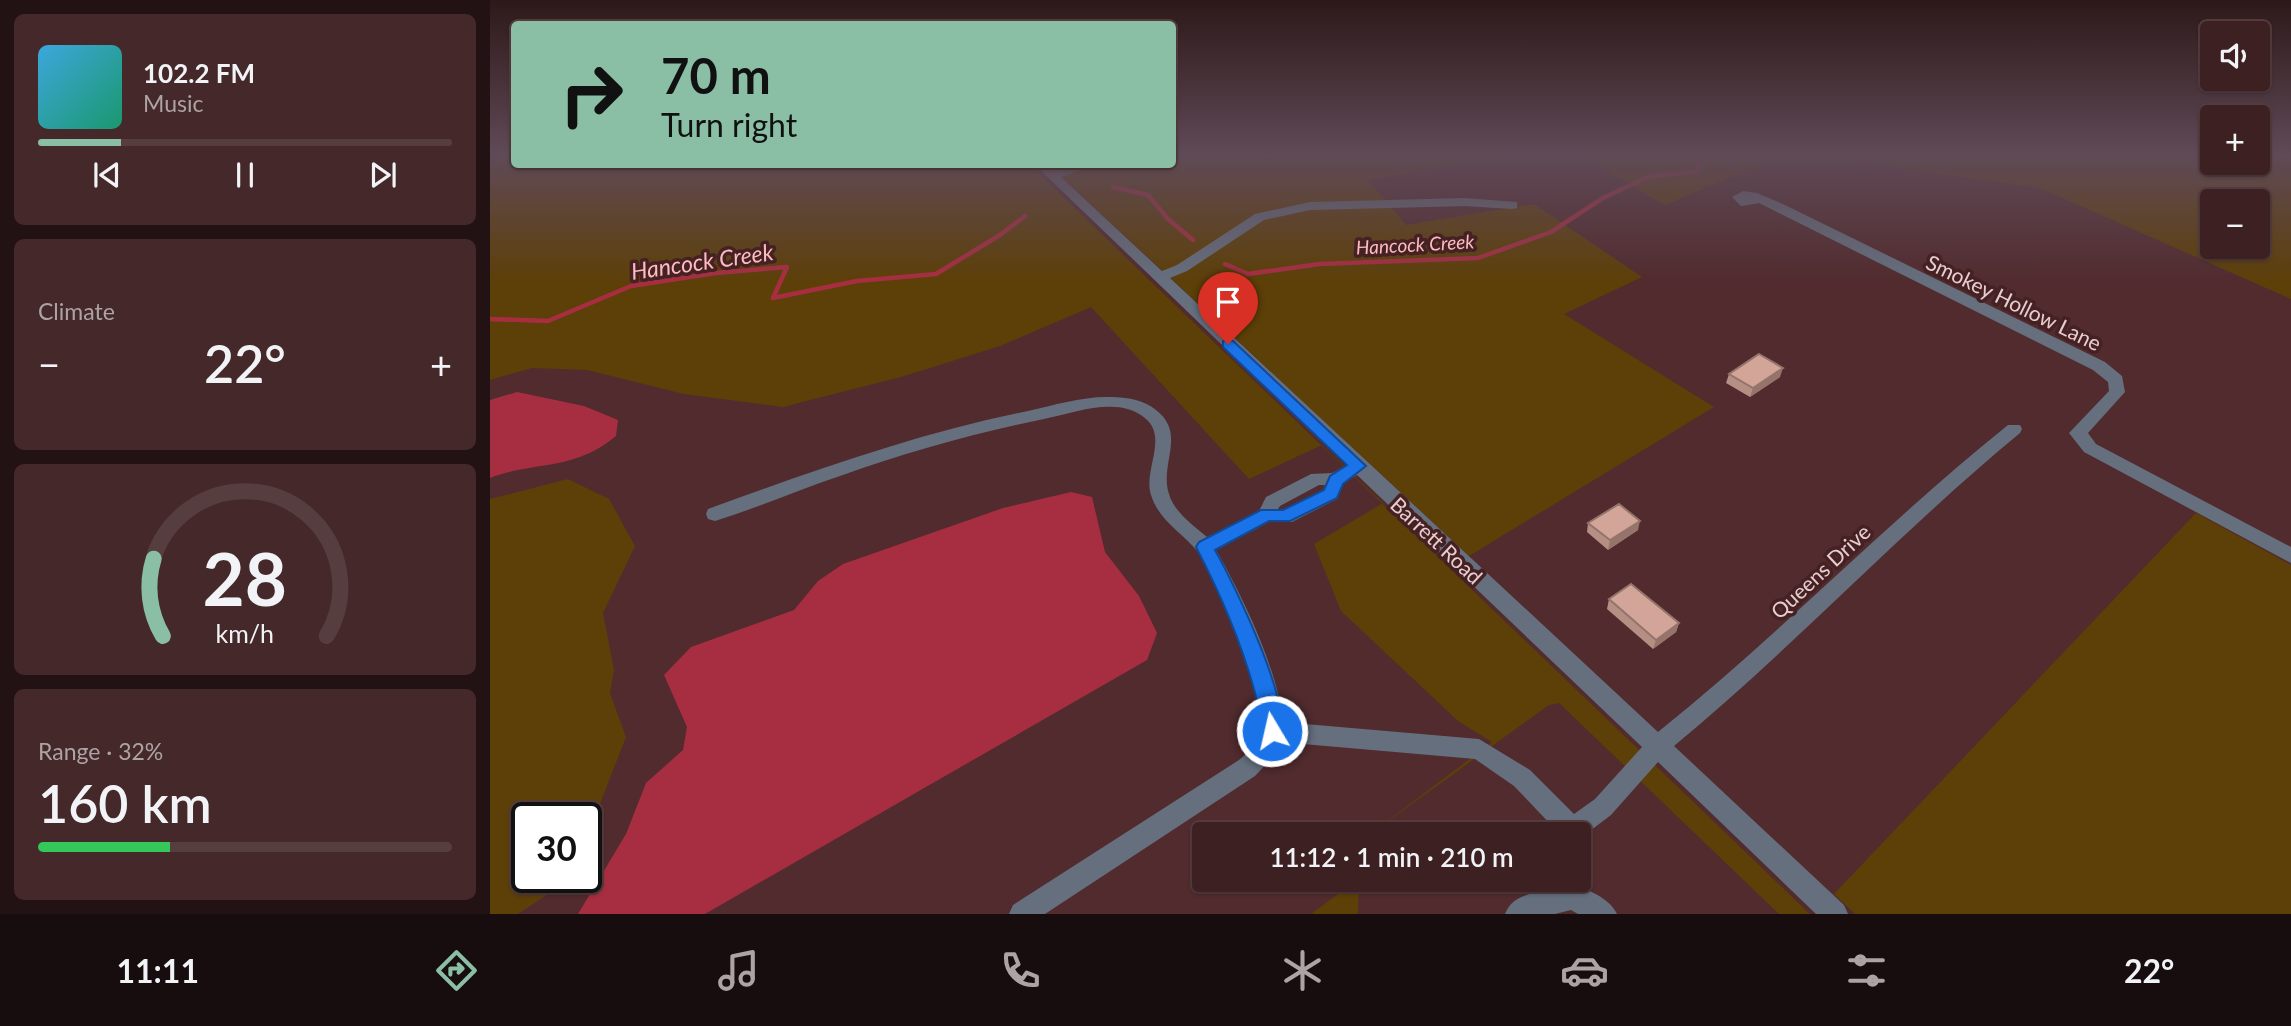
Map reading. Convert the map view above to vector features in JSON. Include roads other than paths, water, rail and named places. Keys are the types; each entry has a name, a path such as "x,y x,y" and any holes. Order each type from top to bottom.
{"street":[{"name":"Barrett Road","path":"1073,197 1835,914"},
{"name":"Smokey Hollow Lane","path":"1758,200 1780,208 2099,366 2116,380 2117,393 2078,433 2090,448 2291,556"},
{"path":"1158,278 1182,268 1260,217 1310,206 1465,202 1512,205"},
{"path":"715,514 819,476 973,428 1110,402 1141,407 1158,420 1165,436 1158,469 1160,494 1176,520 1205,547 1234,601 1265,691 1272,731 1264,750 1247,768 1022,914"},
{"name":"Queens Drive","path":"1582,822 1603,807 1657,746 1730,687 1949,482 2014,429"},
{"path":"1205,547 1267,515 1272,502 1317,478 1335,480 1358,466"},
{"path":"1272,731 1479,749 1522,778 1559,822"},
{"path":"1518,914 1549,892 1573,897 1604,914"}],"waterway":[{"name":"Hancock Creek","path":"1149,197 1168,219 1193,240"},
{"name":"Hancock Creek","path":"1225,264 1248,274 1319,264 1478,258 1551,232 1606,197"},
{"name":"Hancock Creek","path":"490,319 548,321 631,286 716,273 787,267 773,298 857,281 936,274 1000,235 1025,216"}]}
